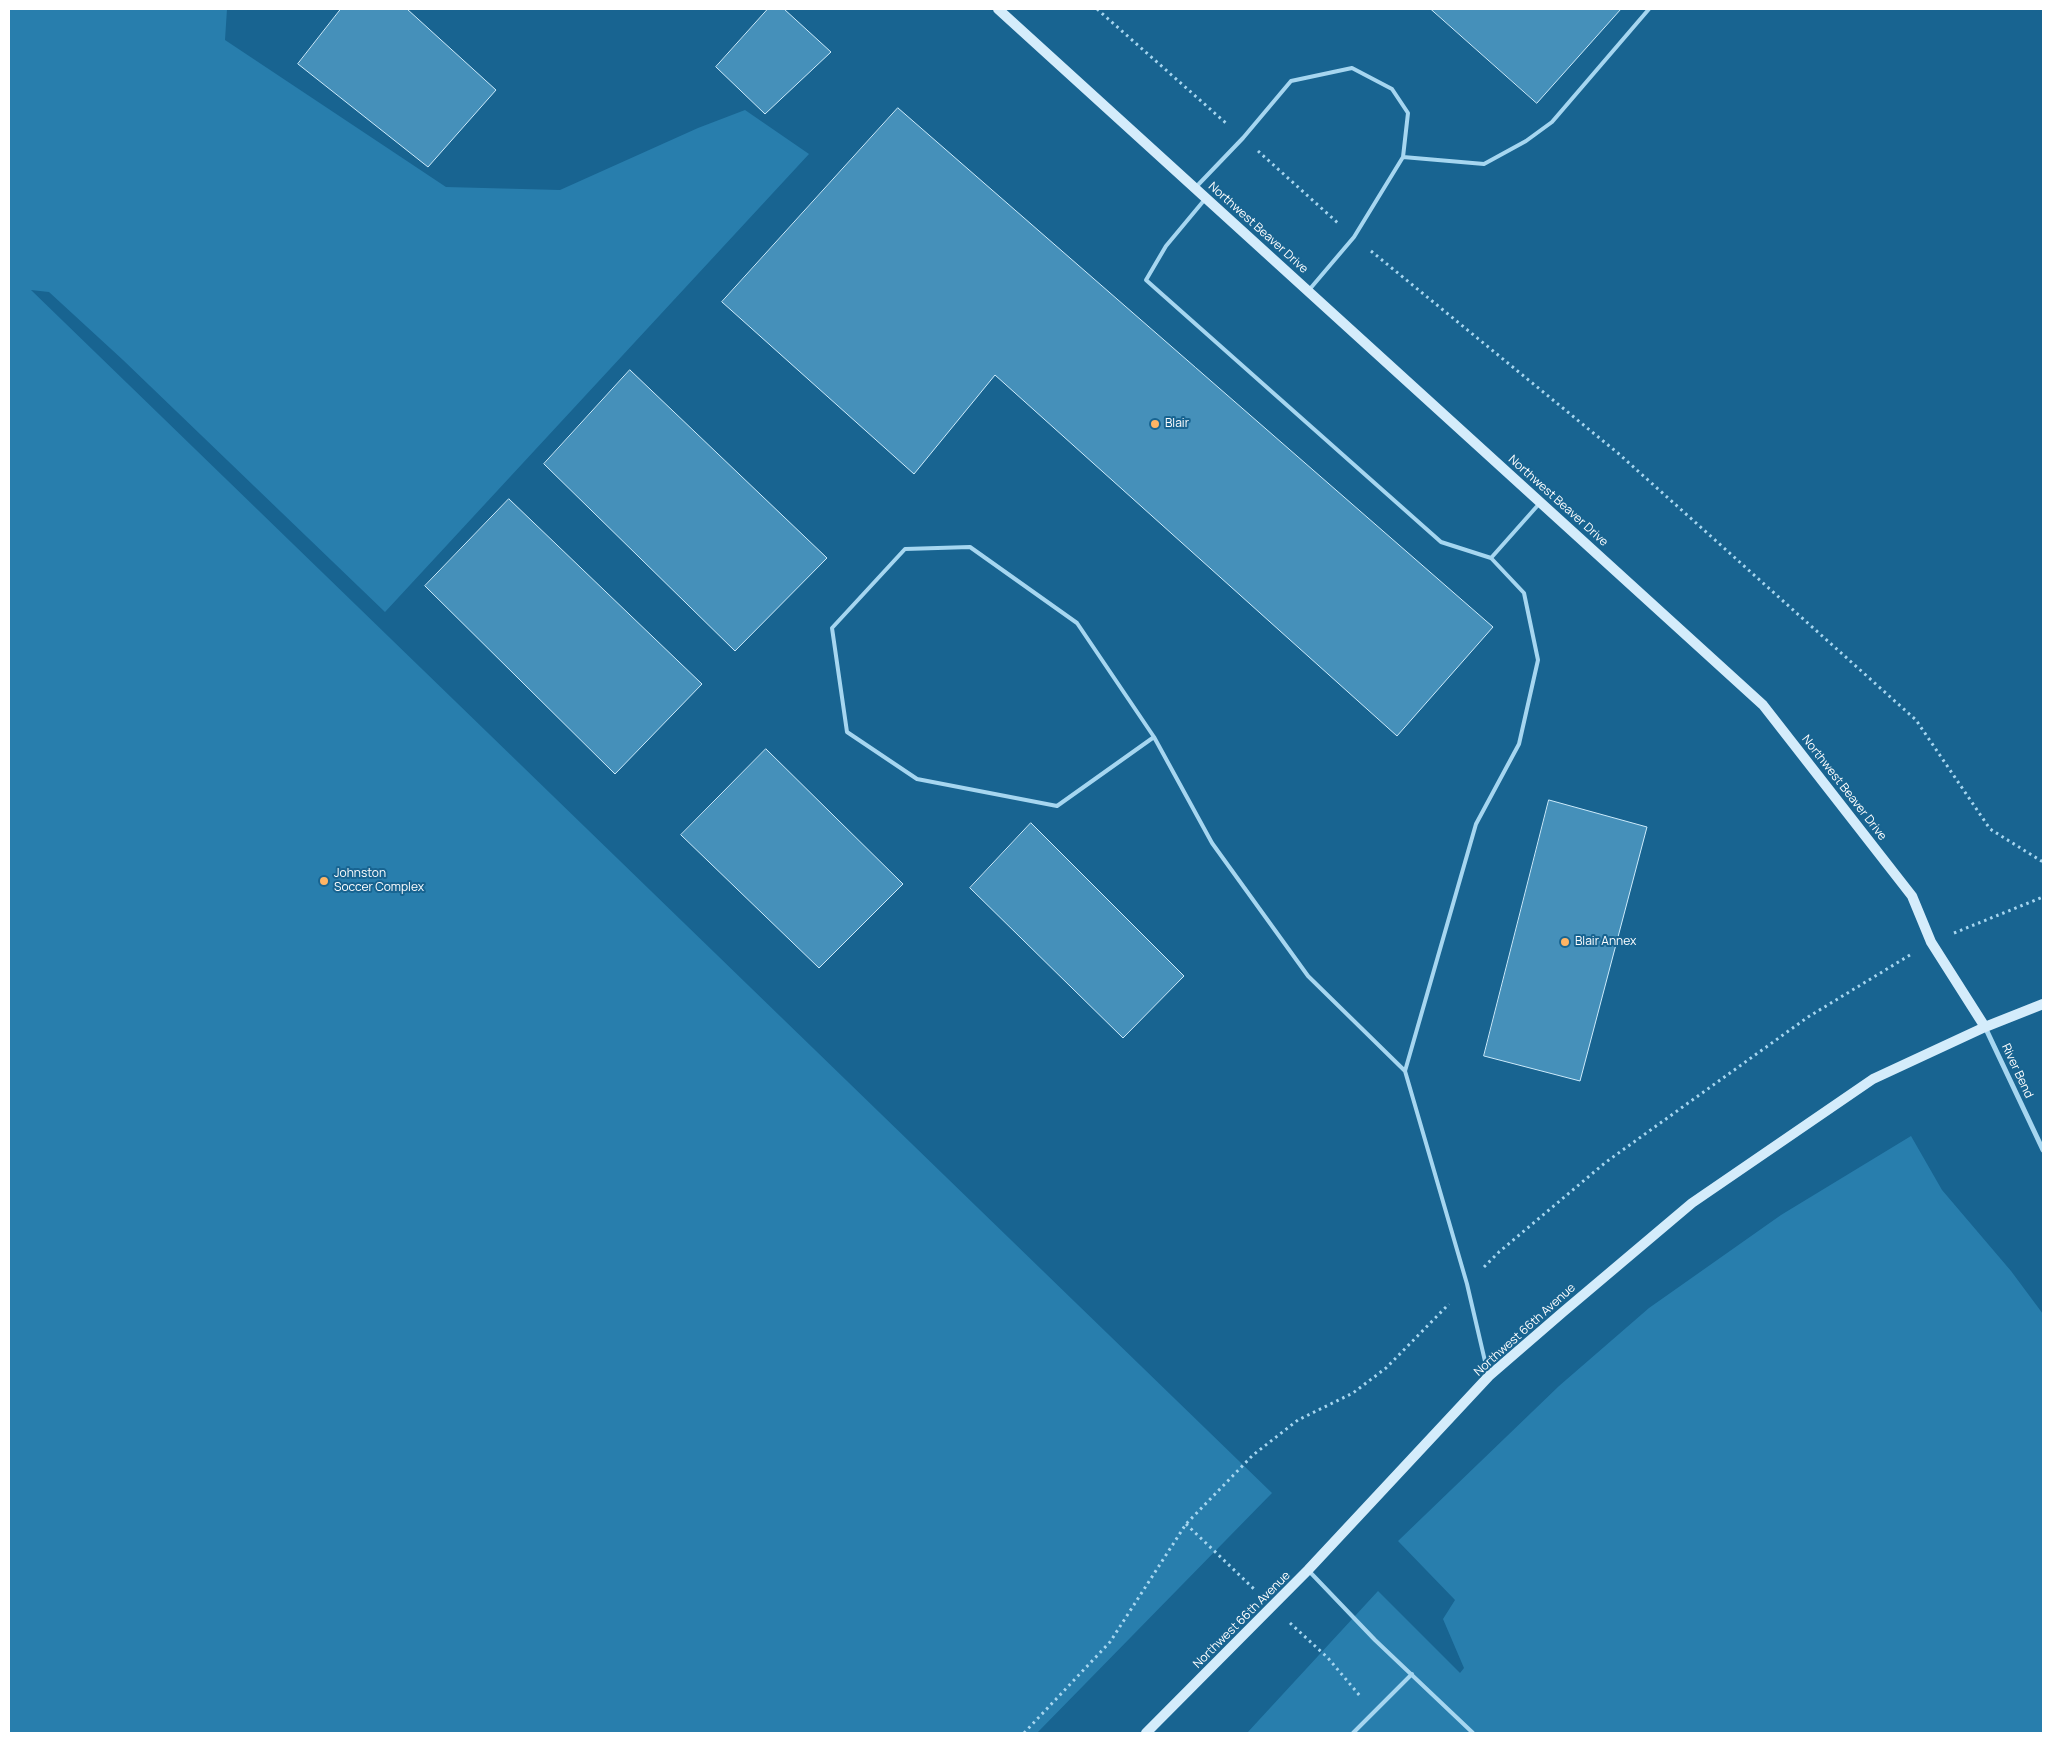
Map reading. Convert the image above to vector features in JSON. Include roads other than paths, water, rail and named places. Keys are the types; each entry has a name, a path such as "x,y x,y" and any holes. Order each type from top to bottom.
{"main road":[{"name":"Northwest Beaver Drive","path":"998,9 1207,197 1763,705 1912,896 1931,942 1985,1027"},
{"path":"1985,1027 2043,1004"},
{"name":"Northwest 66th Avenue","path":"1146,1733 1308,1570 1489,1376 1563,1312 1692,1204 1873,1079 1985,1027"}],"street":[{"name":"River Bend","path":"1985,1027 2043,1150"}],"lane":[{"path":"1403,157 1484,164 1526,141 1552,122 1649,9"},
{"path":"1196,187 1243,138 1291,81 1352,68 1392,89 1408,113 1403,157 1354,237 1309,290"},
{"path":"1207,197 1166,246 1146,280 1441,542 1491,558 1524,593 1538,660 1519,744 1476,824 1405,1070"},
{"path":"1491,558 1540,502"},
{"path":"1154,736 1057,806 917,779 847,732 832,628 905,549 970,547 1077,623 1154,736 1212,844 1308,976 1405,1070 1467,1284 1489,1376"},
{"path":"1308,1570 1375,1640 1473,1733"},
{"path":"1353,1733 1412,1674"}],"place":[{"name":"Blair","path":"1155,424"},
{"name":"Johnston Soccer Complex","path":"324,881"},
{"name":"Blair Annex","path":"1565,942"}]}
